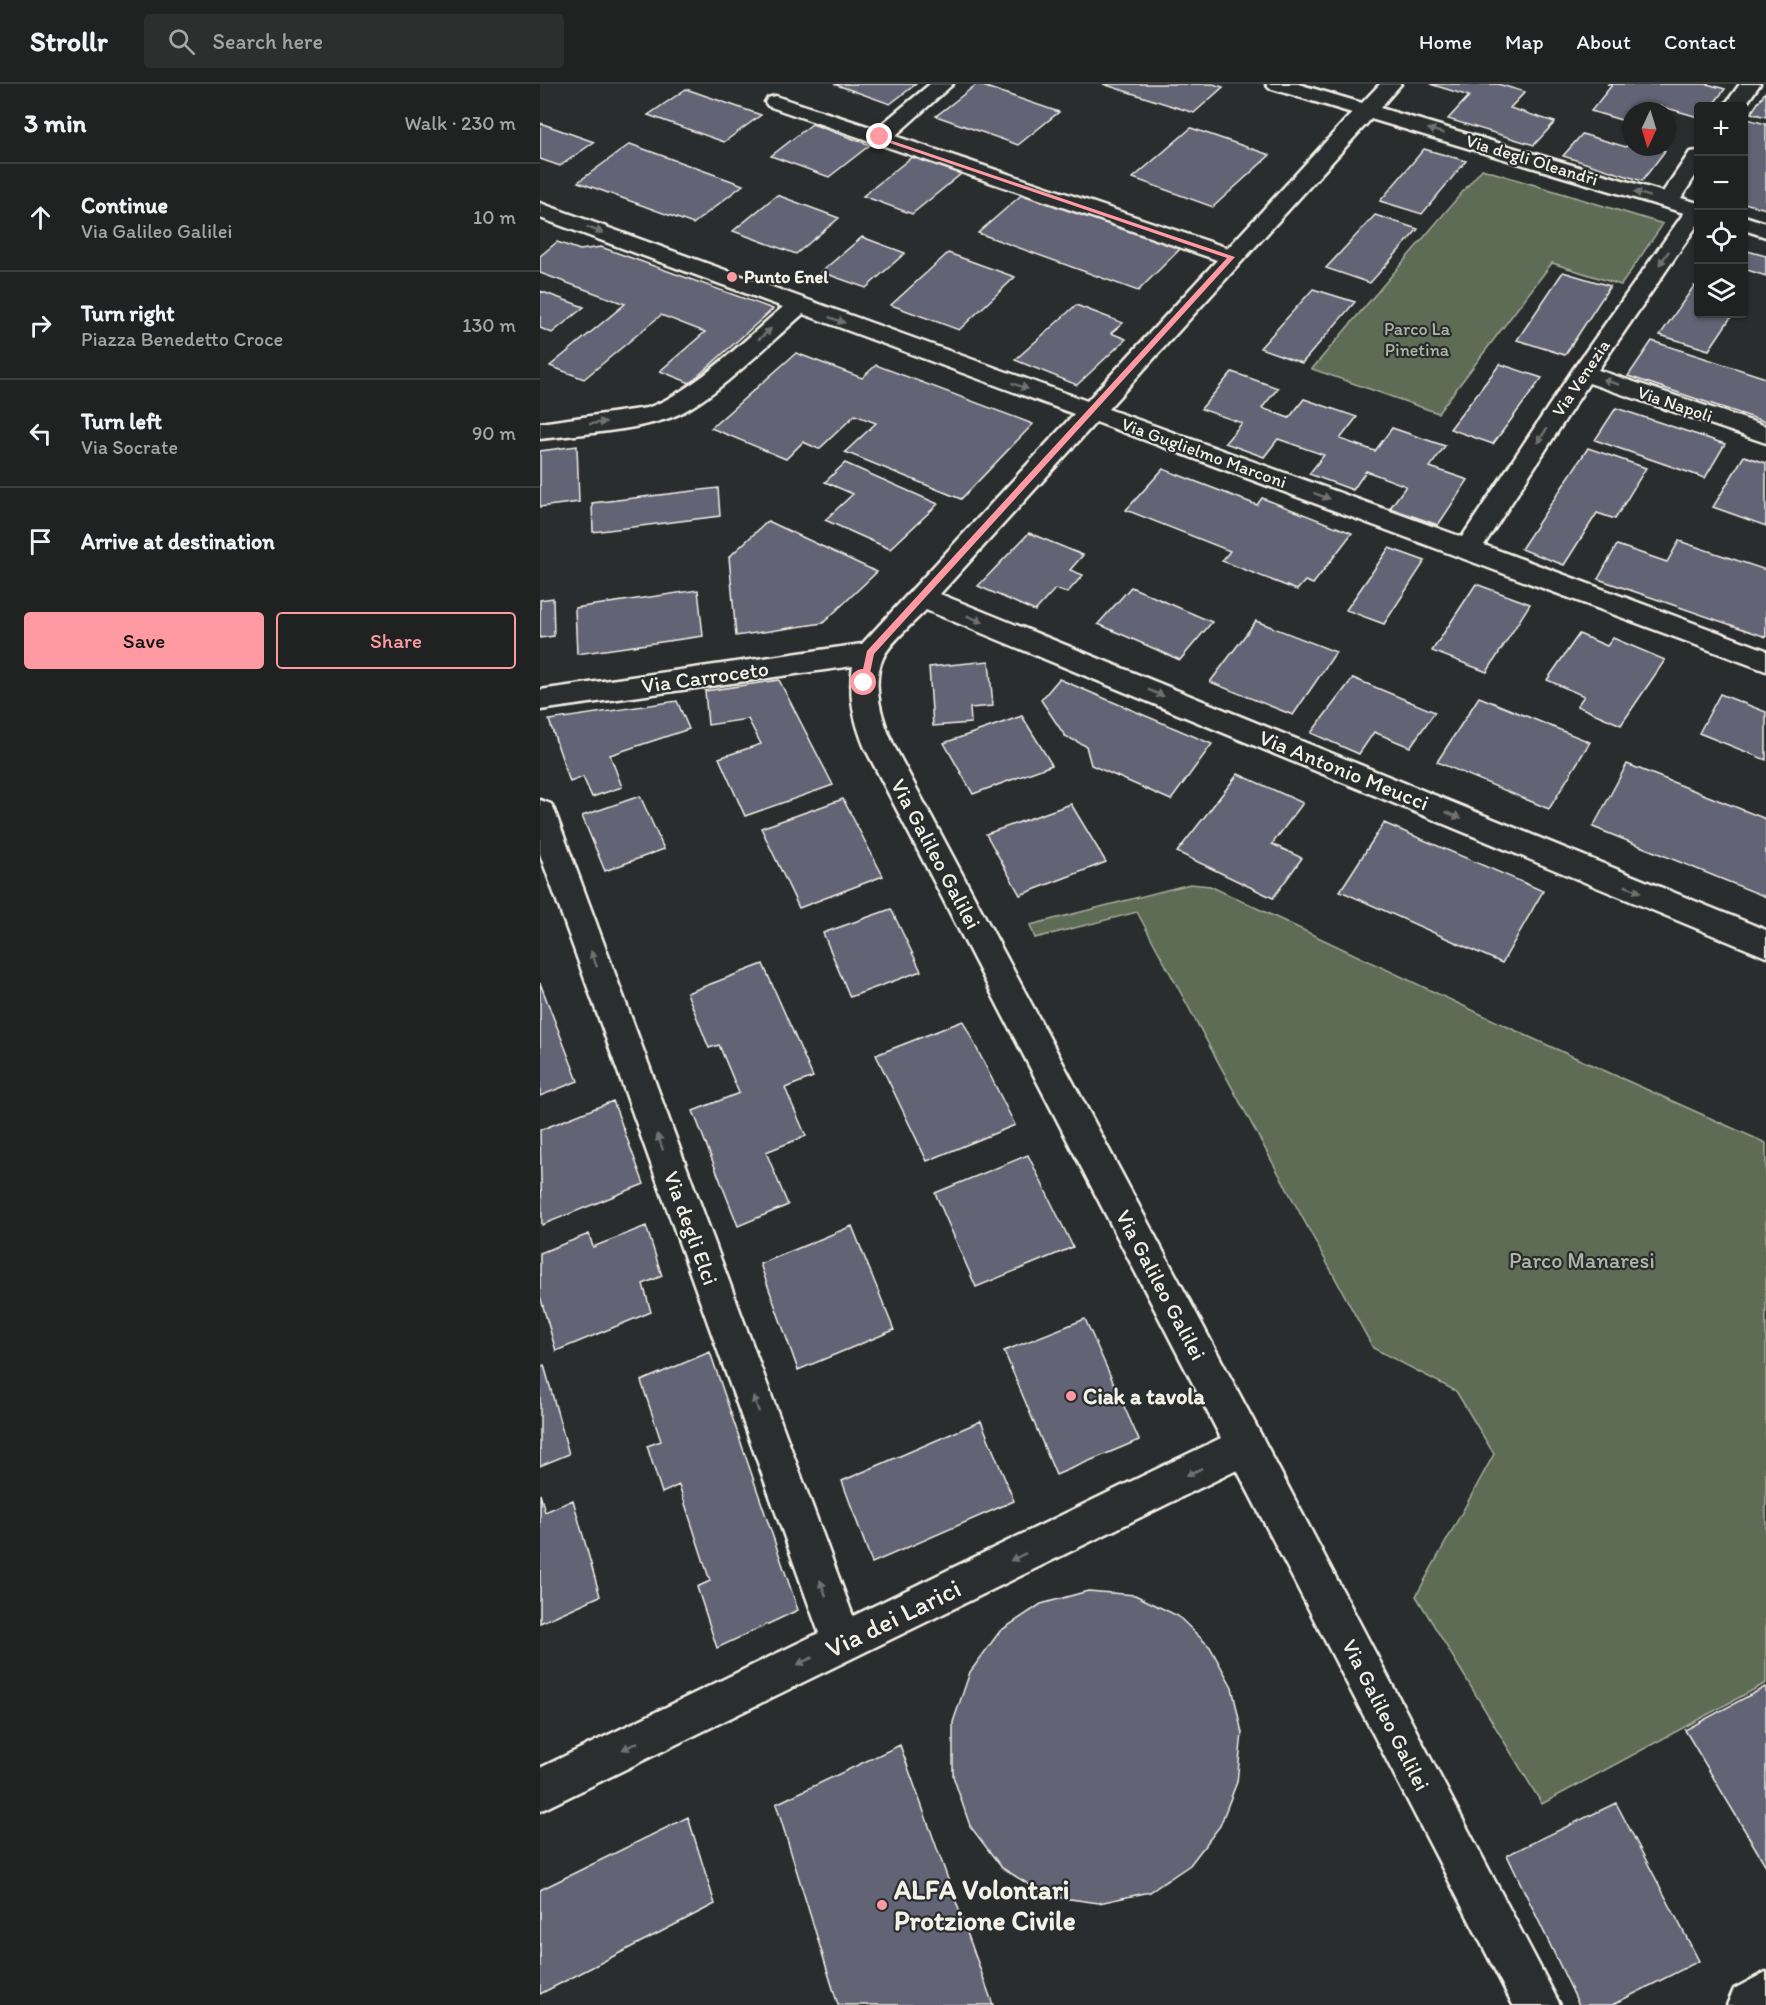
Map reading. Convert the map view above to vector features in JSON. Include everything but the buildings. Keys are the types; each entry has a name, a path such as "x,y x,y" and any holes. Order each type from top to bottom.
{"street":[{"path":"880,137 943,84"},
{"name":"Via degli Oleandri","path":"1276,84 1694,209"},
{"path":"870,653 1391,84"},
{"path":"1737,102 1750,84"},
{"path":"775,102 1231,257"},
{"path":"1668,201 1694,164"},
{"name":"Via Guglielmo Marconi","path":"543,214 1468,549 1766,661"},
{"name":"Via Venezia","path":"1468,549 1583,373 1694,216"},
{"path":"1748,225 1766,230"},
{"path":"540,431 651,415 671,408 698,391 798,306"},
{"name":"Via Napoli","path":"1583,373 1766,435"},
{"name":"Via Antonio Meucci","path":"921,597 1766,944"},
{"name":"Via Carroceto","path":"540,700 870,653"},
{"name":"Via Galileo Galilei","path":"870,653 864,683 874,736 1537,2005"},
{"name":"Via degli Elci","path":"540,813 843,1643"},
{"name":"Via dei Larici","path":"540,1790 1246,1446"},
{"path":"1750,2005 1766,1995"}],"green space":[{"name":"Parco La Pinetina","path":"1482,169 1663,224 1621,285 1552,263 1438,413 1312,369"},
{"name":"Parco Manaresi","path":"1190,884 1210,886 1525,1035 1766,1143 1766,1683 1542,1804 1416,1596 1494,1454 1456,1391 1373,1348 1137,912 1035,938 1030,925"}],"place":[{"name":"Punto Enel","path":"732,277"},
{"name":"Ciak a tavola","path":"1071,1396"},
{"name":"ALFA Volontari Protzione Civile","path":"882,1905"}],"route":[{"path":"864,683 870,653 1231,257 880,137"}]}
